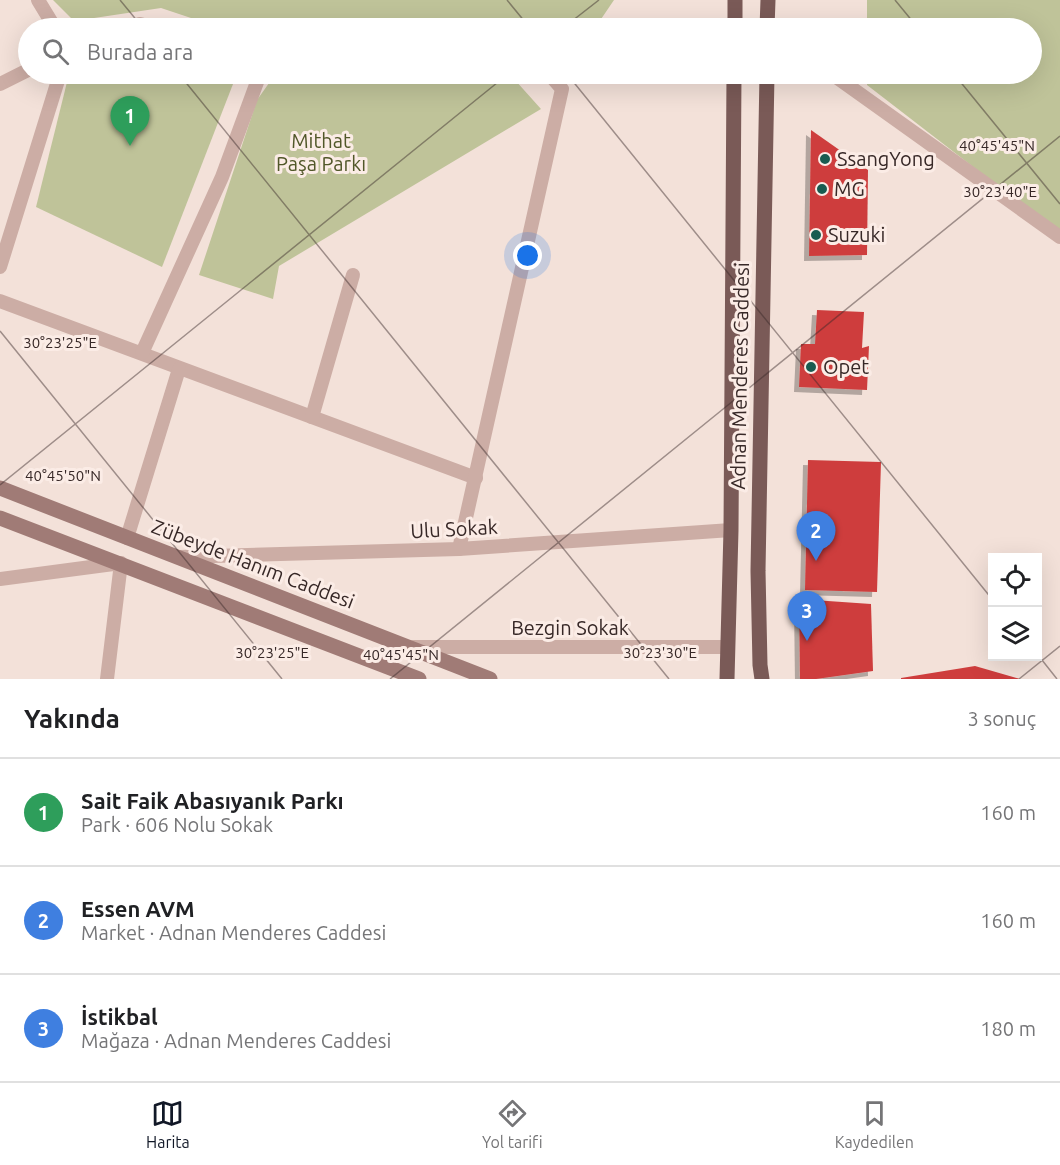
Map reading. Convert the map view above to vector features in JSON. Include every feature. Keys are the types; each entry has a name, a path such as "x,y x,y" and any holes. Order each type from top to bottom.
{"main road":[{"path":"735,0 735,18"},
{"path":"768,0 768,18"},
{"name":"Adnan Menderes Caddesi","path":"727,679 731,530 734,84"},
{"name":"Adnan Menderes Caddesi","path":"762,679 758,571 767,84"},
{"name":"Zübeyde Hanım Caddesi","path":"0,488 490,679"},
{"path":"0,518 419,679"}],"street":[{"path":"38,0 49,18"},
{"path":"0,84 18,75"},
{"path":"0,267 57,84"},
{"path":"142,353 222,177 256,84"},
{"path":"459,549 562,89 558,84"},
{"path":"846,84 1060,237"},
{"path":"312,417 353,275"},
{"path":"0,301 476,478"},
{"path":"127,538 179,369"},
{"name":"Ulu Sokak","path":"178,557 459,549 731,530"},
{"path":"0,579 121,563 107,679"},
{"name":"Bezgin Sokak","path":"411,647 728,647"}],"green space":[{"path":"53,0 614,0 602,18 191,18 161,8 94,18 71,18"},
{"path":"867,0 1060,0 1060,234 867,85 1042,84 1042,18 867,18"},
{"path":"67,84 233,84 162,267 36,207"},
{"name":"Mithat Paşa Parkı","path":"268,84 519,84 541,109 279,266 273,299 199,275 257,100"}],"building":[{"path":"811,130 868,170 867,255 809,256"},
{"path":"817,310 864,312 862,348 869,346 867,390 799,387 801,344 815,344"},
{"path":"808,460 881,462 877,592 805,590"},
{"path":"799,599 871,604 873,671 800,679"},
{"path":"975,666 1020,679 901,679 901,678"}],"place":[{"name":"Sait Faik Abasıyanık Parkı","path":"130,146"},
{"name":"SsangYong","path":"825,159"},
{"name":"MG","path":"822,189"},
{"name":"Suzuki","path":"816,235"},
{"name":"Opet","path":"811,367"},
{"name":"Essen AVM","path":"816,561"},
{"name":"İstikbal","path":"807,641"}]}
